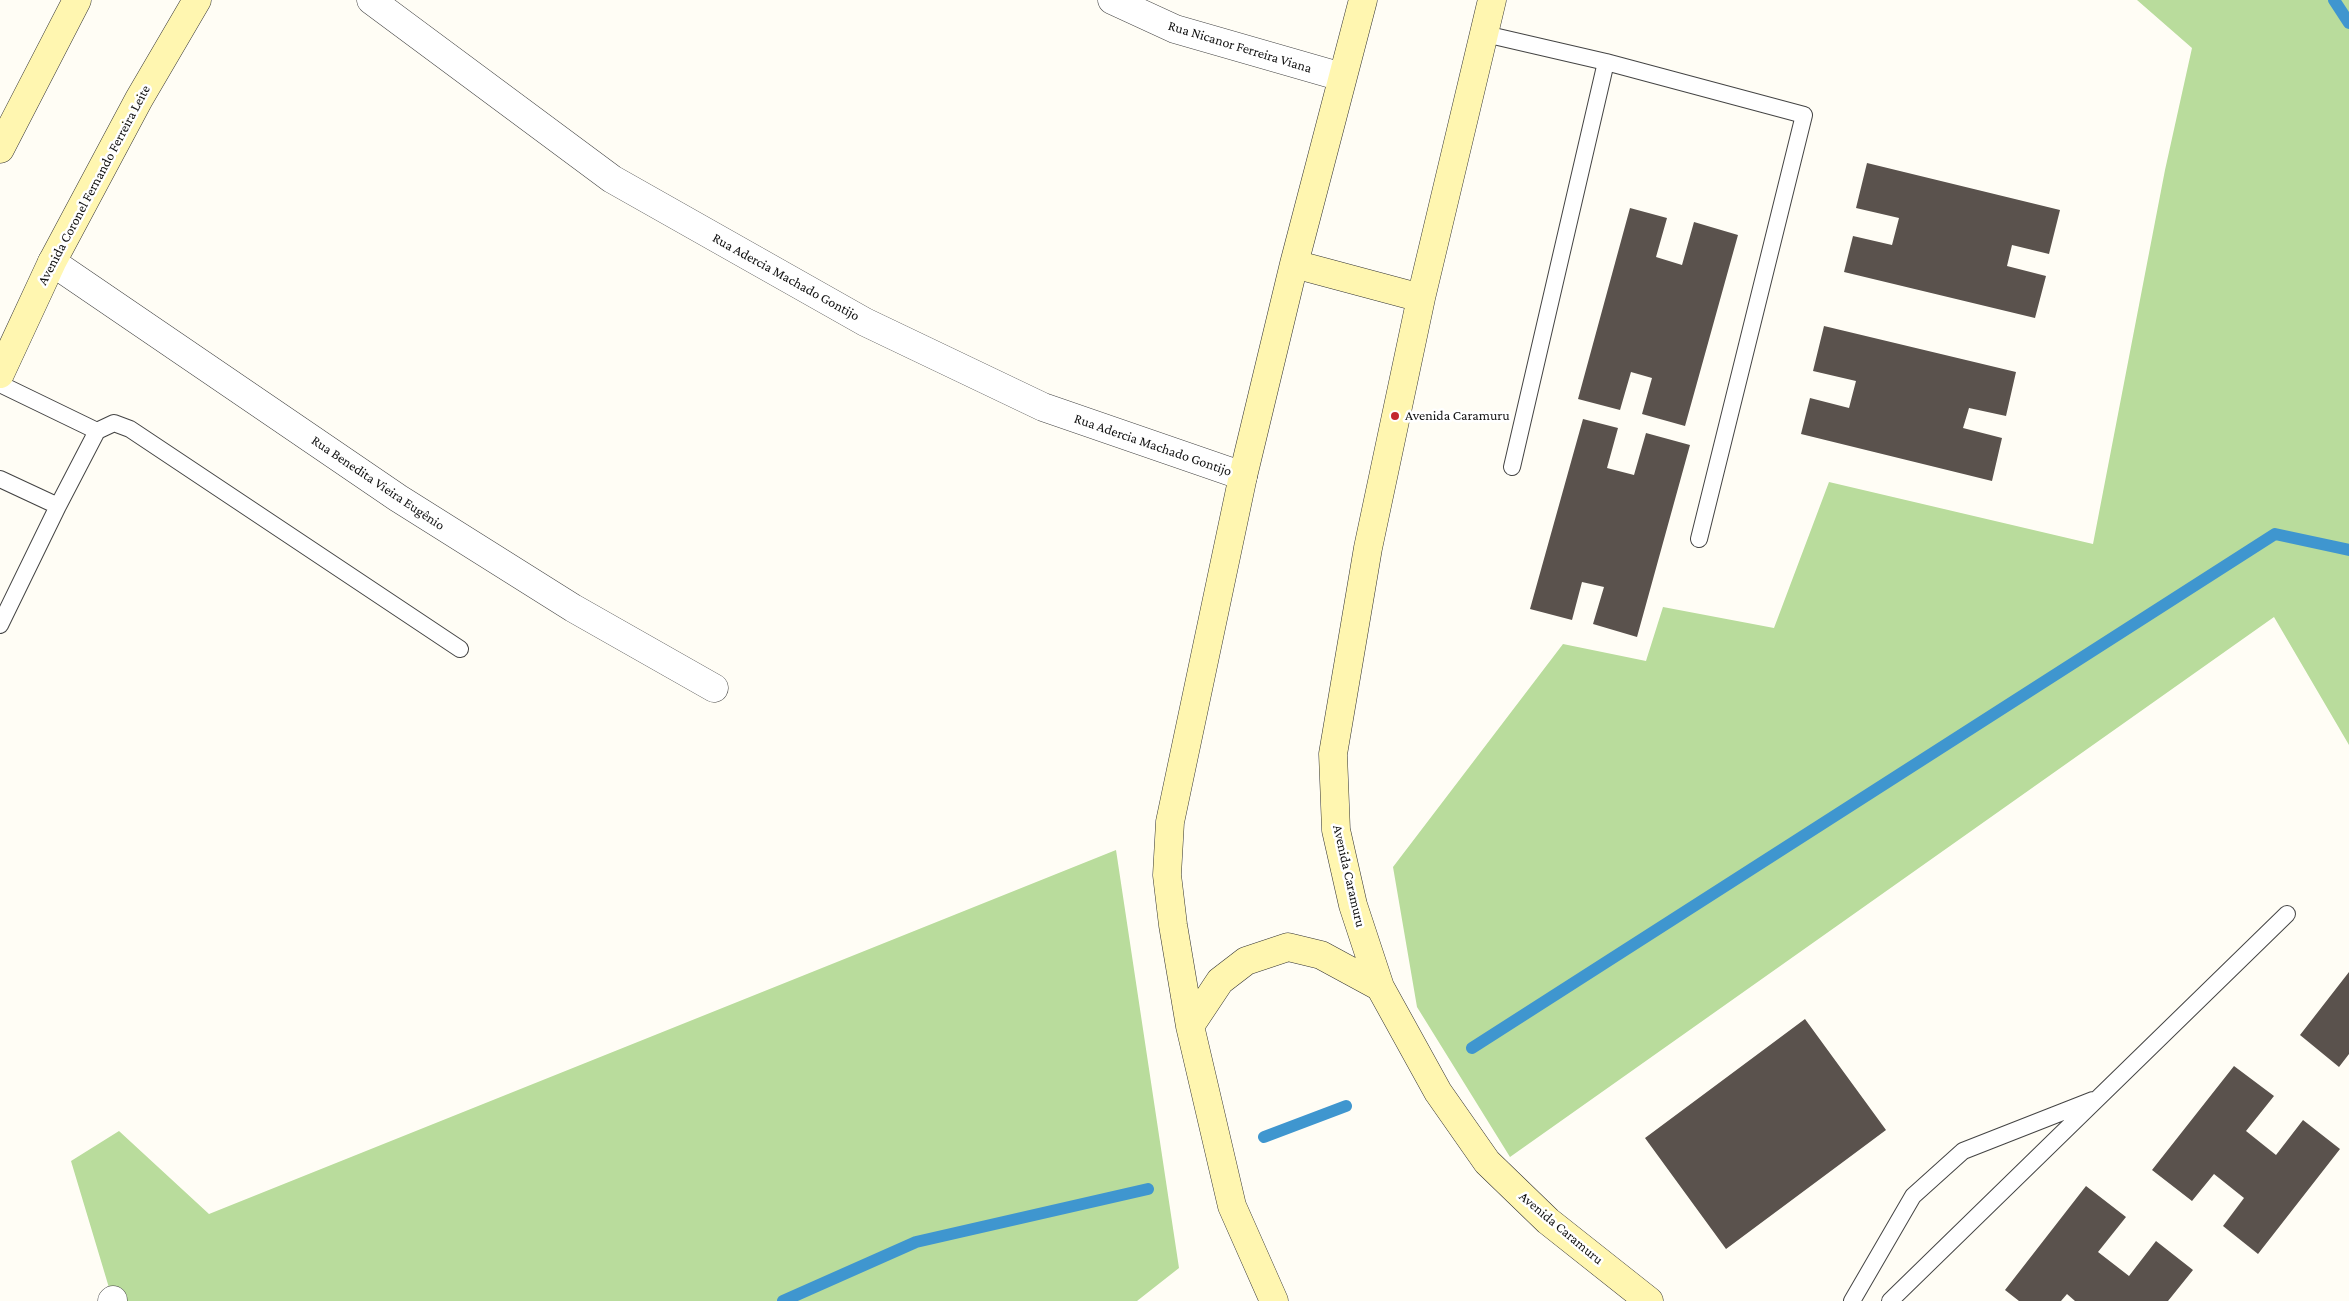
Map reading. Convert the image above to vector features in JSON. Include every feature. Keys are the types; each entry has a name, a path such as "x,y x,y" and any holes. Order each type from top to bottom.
{"main road":[{"path":"0,149 77,0"},
{"name":"Avenida Coronel Fernando Ferreira Leite","path":"0,374 52,262 139,99 197,0"},
{"path":"1274,1301 1232,1206 1190,1026 1172,925 1167,875 1170,822 1242,476 1294,264 1363,0"},
{"name":"Avenida Caramuru","path":"1492,0 1421,298 1368,548 1333,754 1336,830 1352,905 1380,987 1438,1092 1487,1162 1548,1221 1649,1301"},
{"path":"1294,264 1421,298"},
{"path":"1190,1026 1220,981 1246,961 1288,946 1321,955 1380,987"}],"street":[{"name":"Rua Adercia Machado Gontijo","path":"371,0 612,179 865,322 1043,407 1242,476"},
{"name":"Rua Nicanor Ferreira Viana","path":"1112,0 1175,29 1342,77"},
{"name":"Rua Benedita Vieira Eugênio","path":"52,262 398,498 573,608 714,688"}],"lane":[{"path":"1484,34 1606,62 1804,115 1699,539"},
{"path":"1512,467 1606,62"},
{"path":"0,384 97,431"},
{"path":"0,625 97,431 114,423 130,429 460,649"},
{"path":"0,479 58,506"},
{"path":"1892,1301 2287,914"},
{"path":"1852,1301 1913,1196 1962,1151 2099,1097"}],"green space":[{"path":"2137,0 2349,0 2349,745 2274,617 1510,1157 1417,1007 1393,867 1563,644 1646,661 1663,607 1774,628 1829,482 2093,544 2165,170 2192,48"},
{"path":"1116,850 1179,1268 1137,1301 113,1301 71,1161 119,1131 209,1214"}],"building":[{"path":"1867,163 2060,210 2049,254 2012,245 2007,266 2046,276 2035,318 1844,272 1853,236 1892,245 1899,218 1856,208"},
{"path":"1630,208 1667,218 1656,257 1682,265 1694,222 1738,235 1685,426 1642,414 1652,378 1631,372 1620,410 1578,399"},
{"path":"1824,326 2016,372 2006,416 1969,408 1963,428 2002,438 1992,481 1801,434 1810,398 1849,408 1856,381 1813,371"},
{"path":"1583,419 1618,428 1607,468 1634,475 1646,433 1690,445 1637,637 1593,624 1604,587 1582,582 1572,620 1530,609"},
{"path":"2349,972 2349,1054 2339,1067 2300,1035"},
{"path":"1805,1019 1886,1130 1726,1249 1645,1138"},
{"path":"2234,1066 2274,1096 2246,1131 2276,1155 2303,1120 2340,1149 2258,1254 2223,1226 2244,1198 2214,1174 2192,1201 2152,1170"},
{"path":"2086,1186 2126,1217 2098,1252 2129,1276 2156,1241 2193,1270 2168,1301 2075,1301 2067,1294 2061,1301 2019,1301 2005,1290"}],"waterway":[{"path":"2334,0 2349,23"},
{"path":"1472,1048 2275,534 2349,550"},
{"path":"1264,1137 1346,1106"},
{"path":"783,1301 916,1242 1148,1189"}],"place":[{"name":"Avenida Caramuru","path":"1395,416"}]}
